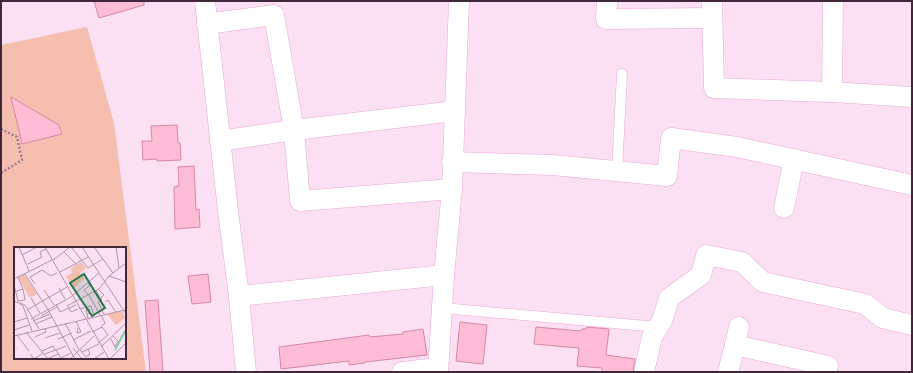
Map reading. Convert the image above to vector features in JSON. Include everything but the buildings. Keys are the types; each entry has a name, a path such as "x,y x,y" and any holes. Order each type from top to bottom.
{"street":[{"path":"205,1 239,296 246,372"},
{"path":"402,372 438,370 444,275 452,189 460,1"},
{"path":"607,1 606,19 712,10 714,88 912,96"},
{"path":"832,92 833,1"},
{"path":"207,24 274,15 294,130 300,201 452,189"},
{"path":"220,141 294,130 455,111"},
{"path":"452,162 552,164 667,176 671,138 736,147 912,185"},
{"path":"784,208 794,159"},
{"path":"644,372 652,337 662,321 669,298 701,275 706,254 742,262 763,282 865,304 883,318 912,325"},
{"path":"239,296 444,275"},
{"path":"728,372 737,336 828,366 826,372"}],"lane":[{"path":"618,171 622,74"},
{"path":"442,308 658,327"}],"path":[{"path":"1,129 17,138 22,160 1,173"}],"shaded area":[{"path":"87,27 114,123 146,372 1,372 1,45"}]}
